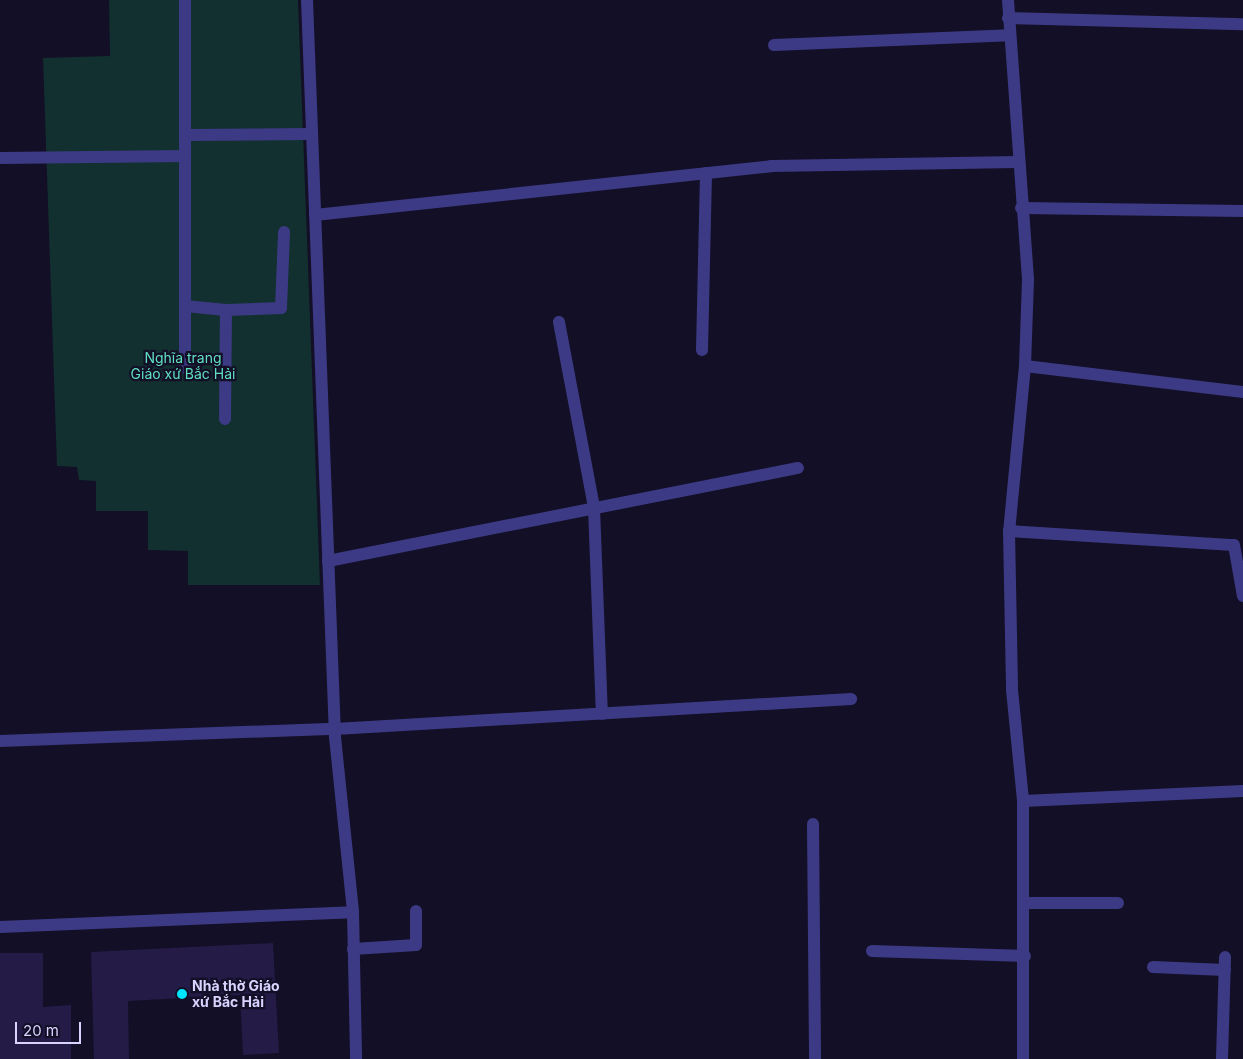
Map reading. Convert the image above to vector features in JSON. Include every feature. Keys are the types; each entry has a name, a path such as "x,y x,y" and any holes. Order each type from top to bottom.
{"street":[{"path":"185,0 185,368"},
{"path":"307,0 334,729 353,912 356,1059"},
{"path":"1008,0 1021,208 1028,280 1026,366 1009,531 1012,690 1023,801 1025,956 1023,1059"},
{"path":"1008,18 1243,24"},
{"path":"774,45 1010,35"},
{"path":"185,135 312,134"},
{"path":"0,158 185,156"},
{"path":"315,215 771,166 1018,162"},
{"path":"702,350 706,173"},
{"path":"1021,208 1243,211"},
{"path":"185,306 226,310 281,308 284,232"},
{"path":"225,419 226,310"},
{"path":"559,322 594,508 602,714"},
{"path":"1026,366 1243,392"},
{"path":"328,561 798,468"},
{"path":"1009,531 1234,545 1243,596"},
{"path":"0,740 334,729 851,699"},
{"path":"1023,801 1243,791"},
{"path":"813,824 815,1059"},
{"path":"1024,903 1118,903"},
{"path":"354,949 416,945 416,911"},
{"path":"0,927 353,912"},
{"path":"872,951 1025,956"},
{"path":"1153,967 1225,963 1222,1059"}],"green space":[{"name":"Nghĩa trang Giáo xứ Bắc Hải","path":"109,0 298,0 320,585 188,585 188,551 148,550 148,511 96,511 96,481 79,480 77,467 57,466 43,58 110,56"}],"building":[{"path":"273,943 279,1053 243,1055 240,995 128,1001 129,1059 94,1059 91,952"},
{"path":"0,953 43,953 43,1007 71,1005 71,1059 0,1059"}],"place":[{"name":"Nhà thờ Giáo xứ Bắc Hải","path":"182,994"}]}
